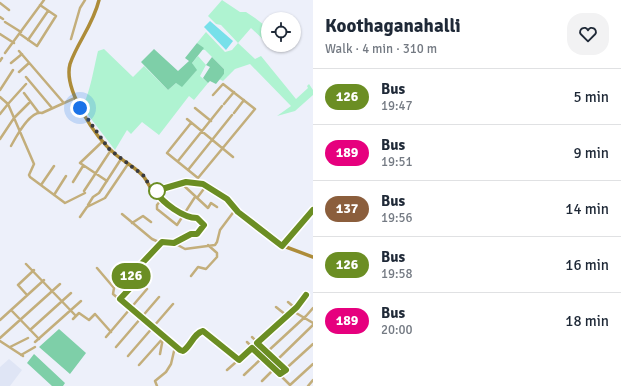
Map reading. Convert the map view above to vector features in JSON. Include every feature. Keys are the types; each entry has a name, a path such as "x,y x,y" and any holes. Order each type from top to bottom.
{"street":[{"path":"5,53 14,43 44,0"},
{"path":"71,39 80,8 85,0"},
{"path":"99,0 92,21 70,65 69,82 75,98 103,141 111,150 144,176 152,190 155,191 161,200 184,214 197,218 204,225 197,234 191,234 174,243"},
{"path":"0,3 9,10"},
{"path":"0,17 37,46 56,16 40,5"},
{"path":"28,40 48,11"},
{"path":"0,34 14,43"},
{"path":"18,51 63,102"},
{"path":"11,63 22,54"},
{"path":"19,72 29,63"},
{"path":"0,90 13,70"},
{"path":"26,77 52,108"},
{"path":"0,114 26,84"},
{"path":"155,191 181,183 198,180 255,109 223,84 213,95"},
{"path":"178,161 234,92"},
{"path":"24,93 39,113"},
{"path":"0,97 8,104 34,164 29,175 65,203 85,192 111,150"},
{"path":"11,146 20,131 33,115 39,113 42,114 63,102 75,98"},
{"path":"188,170 244,100"},
{"path":"0,139 14,118 28,103"},
{"path":"195,108 211,121"},
{"path":"187,120 233,157"},
{"path":"191,123 167,153 198,180 227,199 235,210 282,246 313,257"},
{"path":"103,141 80,163 107,181"},
{"path":"80,217 107,181 121,159"},
{"path":"87,207 104,198 128,164"},
{"path":"41,185 54,166"},
{"path":"73,182 84,166"},
{"path":"54,194 66,176"},
{"path":"181,183 208,208 211,203 217,207"},
{"path":"161,200 157,205 157,209 176,225 207,185"},
{"path":"120,299 135,283 135,280 130,276 163,241 174,243 186,249 215,245 220,230 235,210"},
{"path":"282,246 313,210"},
{"path":"122,214 152,239 161,243"},
{"path":"132,223 143,216 151,222"},
{"path":"191,276 198,266 205,270 217,257 217,253 207,245"},
{"path":"26,264 44,280 76,316"},
{"path":"97,268 114,288 113,294 175,347 183,351 200,332 203,331 239,360"},
{"path":"27,295 18,285 34,270"},
{"path":"0,320 44,280"},
{"path":"35,347 22,355 0,340 60,284"},
{"path":"106,337 147,289"},
{"path":"30,330 71,293"},
{"path":"257,343 291,310 295,308 306,295"},
{"path":"116,347 159,297"},
{"path":"35,342 81,301"},
{"path":"288,302 295,308"},
{"path":"128,356 172,304"},
{"path":"276,307 286,315"},
{"path":"268,352 313,308"},
{"path":"12,310 39,339"},
{"path":"276,361 313,324 291,310"},
{"path":"73,319 79,313 89,320 95,314 111,332"},
{"path":"252,337 286,370"},
{"path":"10,347 28,338"},
{"path":"160,354 163,338"},
{"path":"139,365 163,338"},
{"path":"247,342 275,368 289,385 313,365"},
{"path":"280,374 313,344"},
{"path":"157,386 155,381 166,372 171,364 175,347"},
{"path":"227,370 252,348"},
{"path":"244,375 263,357"},
{"path":"262,381 275,368"},
{"path":"308,386 313,380"}],"shaded area":[{"path":"9,359 22,370 10,386 0,386 0,367"}],"green space":[{"path":"222,0 240,12 246,12 261,23 261,37 251,28 238,43 221,25 216,24 208,16"},
{"path":"206,32 225,52 232,50 238,43 255,59 261,56 296,99 308,88 307,86 309,84 313,90 313,95 295,111 277,116 291,106 250,64 235,69 223,81 219,79 224,74 224,69 205,50 202,50 203,48 197,43"},
{"path":"197,43 204,48 192,63 197,70 182,87 176,83 168,90 141,62 154,49 178,71 189,61 185,58"},
{"path":"104,49 133,77 144,66 168,90 176,83 182,86 196,71 192,63 198,56 206,65 200,76 208,83 194,100 189,96 159,135 142,122 131,134 127,130 115,150 82,107 90,88 98,51"},
{"path":"212,57 224,69 224,74 216,84 210,81 208,83 203,78 210,67 206,65"},
{"path":"59,329 86,353 70,374 39,347"},
{"path":"34,354 65,383 63,386 52,386 27,363"}],"water":[{"path":"210,21 233,41 226,50 204,27"}],"bus line":[{"name":"126","path":"306,295 297,307 291,310 257,343 286,370 280,374 252,348 239,360 203,331 200,332 186,349 183,351 180,350 120,299 135,283 135,280 130,276 163,241 174,243 191,234 197,234 204,225 196,217 192,218 164,202 155,191 157,192 186,182 198,182 210,187 232,203 235,210 282,246 313,210"}],"route":[{"path":"80,108 109,149 144,176 152,190 157,191"}]}
